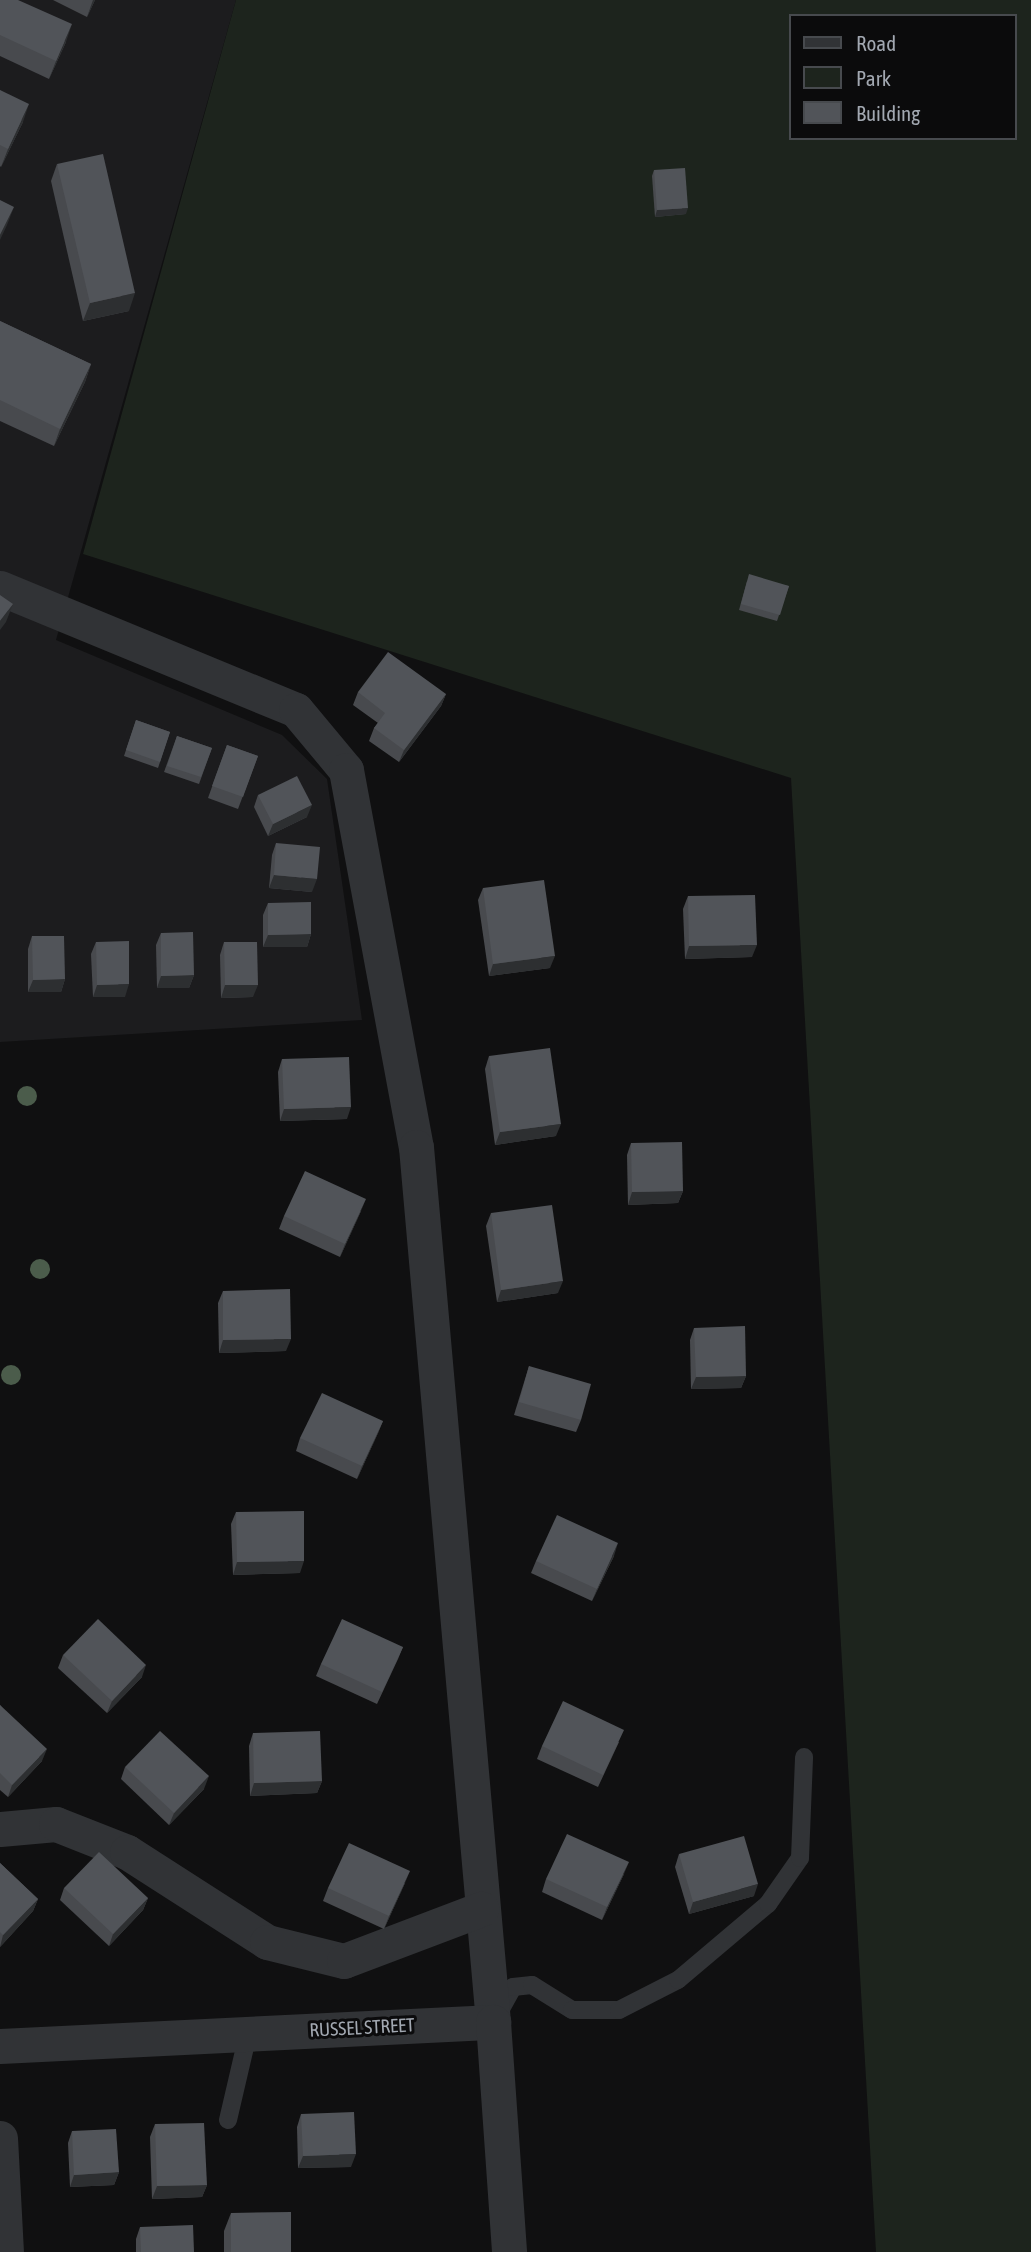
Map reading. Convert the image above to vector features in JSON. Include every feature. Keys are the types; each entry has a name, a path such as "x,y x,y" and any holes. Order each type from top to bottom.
{"street":[{"path":"0,588 296,710 346,770 416,1147 493,2022 509,2252"},
{"path":"0,1829 56,1824 127,1852 267,1942 344,1961 481,1909"},
{"name":"RUSSEL STREET","path":"0,2046 493,2022"},
{"path":"0,2138 6,2252"}],"lane":[{"path":"493,2022 513,1987 532,1984 572,2010 618,2010 678,1980 768,1904 800,1858 804,1757"},
{"path":"228,2120 248,2034"}],"shaded area":[{"path":"0,0 236,0 56,640 282,735 327,779 362,1020 0,1042"}],"green space":[{"path":"236,0 1031,0 1031,2252 876,2252 791,778 83,554"}],"building":[{"path":"0,0 18,0 72,24 56,61 0,35"},
{"path":"0,90 29,104 8,149 0,145"},
{"path":"103,154 135,293 90,303 57,164"},
{"path":"685,168 688,208 657,210 654,170"},
{"path":"0,200 14,207 0,235"},
{"path":"0,321 91,364 60,429 0,400"},
{"path":"749,574 789,586 780,615 741,604"},
{"path":"0,595 13,604 0,621"},
{"path":"388,652 446,694 404,750 374,728 385,713 358,692"},
{"path":"136,720 170,732 160,762 126,750"},
{"path":"177,736 212,748 201,777 167,766"},
{"path":"227,745 258,756 243,797 212,786"},
{"path":"297,776 312,805 273,824 258,795"},
{"path":"276,843 320,847 317,879 274,875"},
{"path":"544,880 555,956 493,964 483,888"},
{"path":"755,895 757,945 689,946 688,896"},
{"path":"311,902 311,934 268,935 268,903"},
{"path":"193,932 194,975 161,976 161,933"},
{"path":"32,936 64,936 65,979 33,980"},
{"path":"129,941 129,984 97,985 96,942"},
{"path":"224,942 257,942 258,985 225,985"},
{"path":"550,1048 561,1124 500,1132 489,1056"},
{"path":"349,1057 351,1107 284,1109 282,1059"},
{"path":"682,1142 683,1191 632,1192 631,1143"},
{"path":"305,1171 366,1199 345,1244 284,1216"},
{"path":"552,1205 563,1281 501,1290 491,1213"},
{"path":"290,1289 291,1339 223,1340 223,1291"},
{"path":"745,1326 746,1376 696,1377 694,1328"},
{"path":"529,1366 591,1384 581,1420 519,1402"},
{"path":"322,1393 383,1421 362,1466 300,1438"},
{"path":"304,1511 304,1561 237,1562 236,1512"},
{"path":"557,1515 618,1543 597,1589 536,1561"},
{"path":"98,1619 146,1665 112,1701 63,1655"},
{"path":"342,1619 403,1647 382,1692 321,1664"},
{"path":"563,1701 624,1730 603,1775 542,1746"},
{"path":"0,1705 47,1749 12,1785 0,1773"},
{"path":"160,1731 209,1776 174,1813 125,1767"},
{"path":"320,1731 322,1781 254,1783 253,1733"},
{"path":"567,1834 629,1862 607,1907 546,1879"},
{"path":"744,1836 758,1884 693,1902 679,1854"},
{"path":"349,1843 410,1871 389,1916 328,1888"},
{"path":"99,1852 148,1898 113,1934 64,1888"},
{"path":"0,1863 38,1899 3,1935 0,1932"},
{"path":"354,2112 356,2154 303,2156 301,2114"},
{"path":"204,2123 207,2185 157,2186 155,2124"},
{"path":"116,2129 119,2172 74,2175 72,2131"},
{"path":"291,2212 291,2252 231,2252 231,2213"},
{"path":"193,2225 194,2252 141,2252 140,2227"}]}
